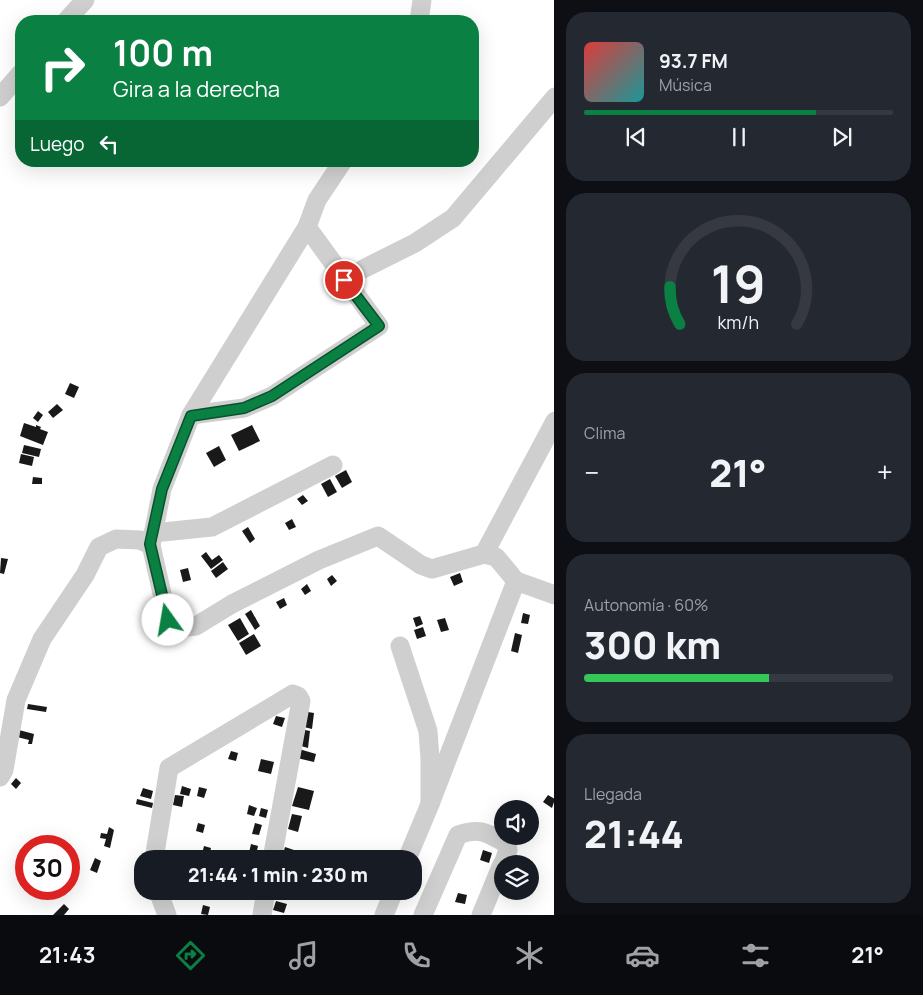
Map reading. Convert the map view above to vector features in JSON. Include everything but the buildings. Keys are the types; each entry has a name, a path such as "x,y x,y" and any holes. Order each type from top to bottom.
{"street":[{"path":"71,15 85,0"},
{"path":"420,15 422,0"},
{"path":"0,97 15,80"},
{"path":"363,269 415,243 453,218 554,97"},
{"path":"339,167 317,200 307,227 191,416 162,489 152,539 168,620 179,628 196,626 232,604 319,560 378,536 421,565 432,569 484,554 496,557 516,581 554,595"},
{"path":"191,416 244,408 272,396 379,326 307,227"},
{"path":"484,554 554,421"},
{"path":"0,777 4,770 16,700 42,639 85,575 99,546 116,538 152,539 212,527 334,465"},
{"path":"411,850 516,581"},
{"path":"400,646 428,731 430,804"},
{"path":"155,850 169,768 293,694 298,696 301,701 274,850"},
{"path":"423,915 458,835 481,830 507,844 506,855"},
{"path":"481,915 494,885"},
{"path":"161,900 167,915"},
{"path":"262,915 264,900"},
{"path":"384,915 390,900"}],"route":[{"path":"168,620 150,544 162,489 191,416 244,408 272,396 379,326 344,280"}]}
